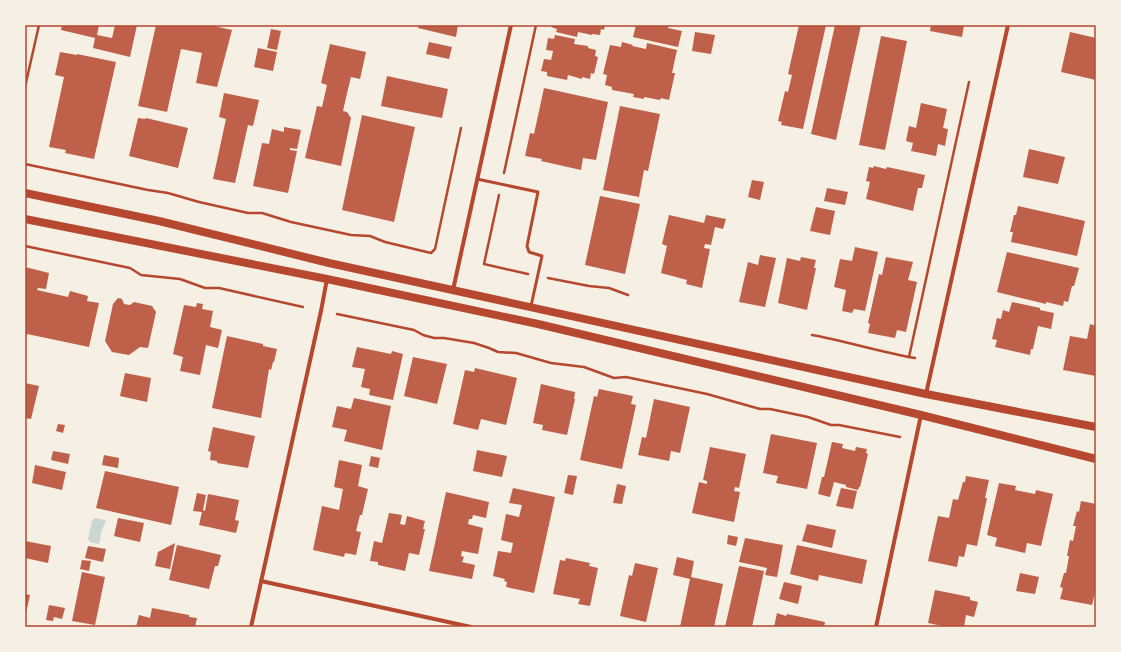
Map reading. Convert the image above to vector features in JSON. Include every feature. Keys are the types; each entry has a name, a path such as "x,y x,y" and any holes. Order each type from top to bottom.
{"main road":[{"path":"25,193 159,221 328,263 926,394 1096,427"},
{"path":"25,219 327,279 538,324 921,415 1096,459"}],"street":[{"path":"453,290 511,25"},
{"path":"926,394 1008,25"},
{"path":"251,627 327,279"},
{"path":"876,627 921,415"},
{"path":"261,581 471,627"}],"lane":[{"path":"477,179 538,192 527,246 529,252 542,256 531,307"}],"path":[{"path":"25,86 38,25"},
{"path":"536,25 484,264 589,286 609,288 628,295"},
{"path":"909,357 968,82"},
{"path":"25,164 168,193 199,202 248,213 262,214 351,235 370,236 385,242 432,253 435,249 461,128"},
{"path":"25,246 130,268 141,275 180,279 205,288 219,288 303,307"},
{"path":"337,314 414,330 423,335 434,338 444,338 474,343 498,352 516,353 552,363 584,367 614,378 639,380 706,394 760,409 770,409 808,417 831,425 839,424 900,437"},
{"path":"812,335 915,358"}],"shaded area":[{"path":"95,518 106,521 101,532 100,542 98,544 90,542 88,539 92,521"}],"building":[{"path":"62,25 99,25 97,35 112,38 115,25 137,25 130,57 93,48 95,38 61,30"},
{"path":"156,25 209,25 232,30 217,87 196,83 202,53 181,49 167,112 138,106"},
{"path":"419,25 458,25 456,37 418,28"},
{"path":"552,25 605,25 604,30 601,29 600,35 578,32 577,37 556,32 557,29 551,27"},
{"path":"636,25 669,25 668,28 682,31 678,47 633,37"},
{"path":"799,25 826,25 803,129 781,125 782,122 778,121 785,91 788,92 792,75 788,74"},
{"path":"835,25 861,25 836,140 811,134"},
{"path":"931,25 964,25 962,37 930,31"},
{"path":"271,29 281,31 277,50 267,48"},
{"path":"695,32 715,35 711,54 692,51"},
{"path":"1070,32 1096,38 1096,80 1061,72"},
{"path":"555,35 575,39 574,44 588,46 588,48 596,50 595,56 598,57 594,74 591,73 590,79 582,77 582,79 568,75 567,80 547,76 547,72 541,71 544,59 551,60 552,56 553,51 546,50 548,38 554,39"},
{"path":"881,36 907,41 885,150 859,145"},
{"path":"429,42 452,47 449,59 426,54"},
{"path":"622,42 646,49 647,43 677,50 672,73 675,73 669,100 661,98 660,100 644,97 644,99 633,97 634,94 612,90 612,87 605,85 607,75 603,74 610,45 621,47"},
{"path":"330,44 366,52 360,79 351,77 343,111 347,112 351,118 341,166 305,158 317,106 322,107 327,85 321,83"},
{"path":"258,48 277,52 273,71 254,67"},
{"path":"60,52 116,62 94,159 65,153 66,150 49,147 64,77 55,75"},
{"path":"387,76 448,89 442,118 381,106"},
{"path":"544,88 608,102 596,160 583,158 581,170 541,161 542,159 525,156 530,133 534,134"},
{"path":"224,93 259,100 253,126 248,125 235,183 213,179 226,119 219,117"},
{"path":"921,103 947,109 943,128 948,129 945,146 938,144 936,156 911,151 913,143 906,141 909,126 916,128"},
{"path":"620,106 660,114 648,171 644,170 639,197 603,190"},
{"path":"362,115 415,127 394,222 342,210"},
{"path":"138,118 146,118 188,128 178,168 129,156"},
{"path":"284,127 301,130 297,149 290,148 290,150 297,151 288,193 253,186 262,143 269,144 272,129 284,132"},
{"path":"1029,149 1065,157 1058,184 1023,177"},
{"path":"874,166 886,169 887,167 925,175 922,188 918,188 913,211 866,199 870,182 866,181 869,167 873,168"},
{"path":"752,180 764,182 760,200 748,197"},
{"path":"827,188 848,192 845,205 824,201"},
{"path":"600,196 640,204 625,274 585,265"},
{"path":"1018,206 1085,221 1077,256 1011,242 1013,232 1010,232"},
{"path":"816,207 835,211 830,235 810,231"},
{"path":"669,215 704,223 706,215 726,219 723,229 715,227 711,245 705,244 704,248 710,249 702,288 686,284 687,280 661,273 667,246 662,244"},
{"path":"855,247 878,252 865,311 854,309 852,313 842,311 846,290 834,287 840,259 852,261"},
{"path":"1007,252 1079,268 1068,302 1064,301 1063,306 1046,302 1046,304 997,292"},
{"path":"760,255 776,258 765,307 739,302 748,262 758,265"},
{"path":"801,257 816,260 814,268 816,268 807,310 778,303 787,258 800,261"},
{"path":"886,257 913,262 908,280 917,282 906,332 897,330 895,338 868,333 870,324 868,323 879,274 882,275"},
{"path":"25,267 49,273 46,289 38,288 37,290 68,297 70,291 88,296 87,301 99,303 89,347 27,334 25,342"},
{"path":"118,298 122,299 124,304 130,305 134,302 152,306 156,312 148,348 140,347 129,355 112,352 105,341 113,304"},
{"path":"1012,302 1040,308 1040,310 1054,313 1051,329 1038,326 1033,349 1031,349 1030,355 995,347 997,340 992,339 997,318 1001,319 1003,310 1009,312"},
{"path":"197,303 203,304 202,309 213,311 210,327 222,330 218,348 206,345 200,375 180,371 183,357 173,354 184,305 196,307"},
{"path":"1090,324 1096,326 1096,376 1063,370 1070,336 1087,339"},
{"path":"227,336 263,344 263,346 277,349 271,370 269,369 261,418 212,408"},
{"path":"357,347 391,354 392,351 403,354 393,400 369,395 370,389 361,387 365,369 352,367"},
{"path":"413,357 447,364 437,404 404,396"},
{"path":"475,368 517,378 506,425 481,419 478,430 453,424 465,370 474,372"},
{"path":"125,373 151,378 147,402 120,396"},
{"path":"25,383 39,386 31,419 25,418"},
{"path":"541,384 575,392 575,399 567,435 542,430 543,425 533,423"},
{"path":"599,389 633,396 631,404 636,405 622,469 580,460 594,396 597,397"},
{"path":"354,398 391,406 382,450 344,441 347,430 332,427 337,406 351,409"},
{"path":"654,399 690,407 680,453 671,451 669,461 638,455 642,437 646,438"},
{"path":"58,424 65,425 63,433 56,431"},
{"path":"213,427 255,436 248,468 217,463 217,461 210,460 211,452 208,451"},
{"path":"771,434 817,443 807,489 776,483 778,476 763,473"},
{"path":"832,442 843,444 842,448 855,451 856,447 867,449 866,453 868,454 858,490 834,482 830,497 818,494 822,477 824,477"},
{"path":"710,447 746,454 739,488 735,487 734,491 740,492 734,522 692,513 699,482 707,484 707,481 703,480"},
{"path":"477,450 507,456 502,477 473,471"},
{"path":"53,451 70,454 68,464 51,460"},
{"path":"104,455 119,458 118,468 102,465"},
{"path":"371,456 380,458 378,468 369,466"},
{"path":"339,460 362,465 358,486 368,489 362,515 360,515 356,531 361,532 356,555 345,553 344,557 313,550 322,506 339,510 343,489 334,487"},
{"path":"35,465 66,472 62,490 32,483"},
{"path":"105,471 179,487 171,525 96,508"},
{"path":"568,475 577,476 573,495 564,493"},
{"path":"966,476 989,480 985,498 987,498 977,546 967,544 964,557 959,556 957,567 928,561 938,516 949,518 953,499 958,500"},
{"path":"999,483 1016,486 1015,490 1035,494 1036,490 1053,494 1041,546 1027,543 1025,553 995,546 997,538 987,535"},
{"path":"617,484 626,486 622,504 613,503"},
{"path":"513,488 555,497 534,593 506,587 507,582 504,581 505,579 493,576 498,551 511,553 513,543 501,540 506,514 519,517 522,505 509,503"},
{"path":"841,488 857,491 853,509 836,506"},
{"path":"446,492 489,502 486,518 473,515 472,519 469,519 468,524 483,528 478,554 462,551 461,556 464,557 462,562 475,565 472,579 429,571"},
{"path":"197,493 206,495 203,510 205,511 208,494 239,500 235,520 239,521 236,533 199,525 202,512 193,511"},
{"path":"1081,501 1096,504 1096,588 1092,605 1060,599 1063,588 1060,587 1064,573 1066,573 1070,540 1073,541 1076,526 1073,526 1077,511 1079,512"},
{"path":"389,513 402,515 400,524 405,525 407,516 425,521 423,529 425,529 419,555 409,553 405,571 378,565 378,562 370,561 374,541 382,543"},
{"path":"118,518 144,523 140,542 114,536"},
{"path":"807,524 836,530 832,548 802,541"},
{"path":"728,535 738,537 736,546 727,544"},
{"path":"745,538 783,545 777,577 765,575 767,568 739,562"},
{"path":"25,541 51,546 48,563 25,558"},
{"path":"175,543 170,569 155,566 158,552"},
{"path":"177,545 221,555 218,566 215,566 209,589 169,580"},
{"path":"797,545 867,560 862,584 819,575 818,581 790,574"},
{"path":"88,546 106,549 103,562 85,558"},
{"path":"677,557 694,561 691,577 723,584 714,627 680,627 690,579 673,575"},
{"path":"566,558 590,563 589,566 598,568 590,606 578,604 580,599 553,594 560,560 565,561"},
{"path":"82,560 91,561 89,571 80,569"},
{"path":"635,563 658,568 646,622 620,616 629,575 632,576"},
{"path":"739,566 764,571 752,627 725,627"},
{"path":"82,572 105,577 95,625 72,621"},
{"path":"1020,573 1039,577 1035,594 1016,591"},
{"path":"784,582 802,586 798,604 779,599"},
{"path":"935,590 970,597 970,600 978,602 974,617 966,615 964,627 947,627 928,623"},
{"path":"25,594 30,595 26,613 25,613"},
{"path":"49,605 65,608 62,619 54,617 53,621 46,620"},
{"path":"152,608 197,618 195,627 136,627 139,615 150,618"},
{"path":"777,613 786,616 787,614 825,622 824,627 774,627"}]}
